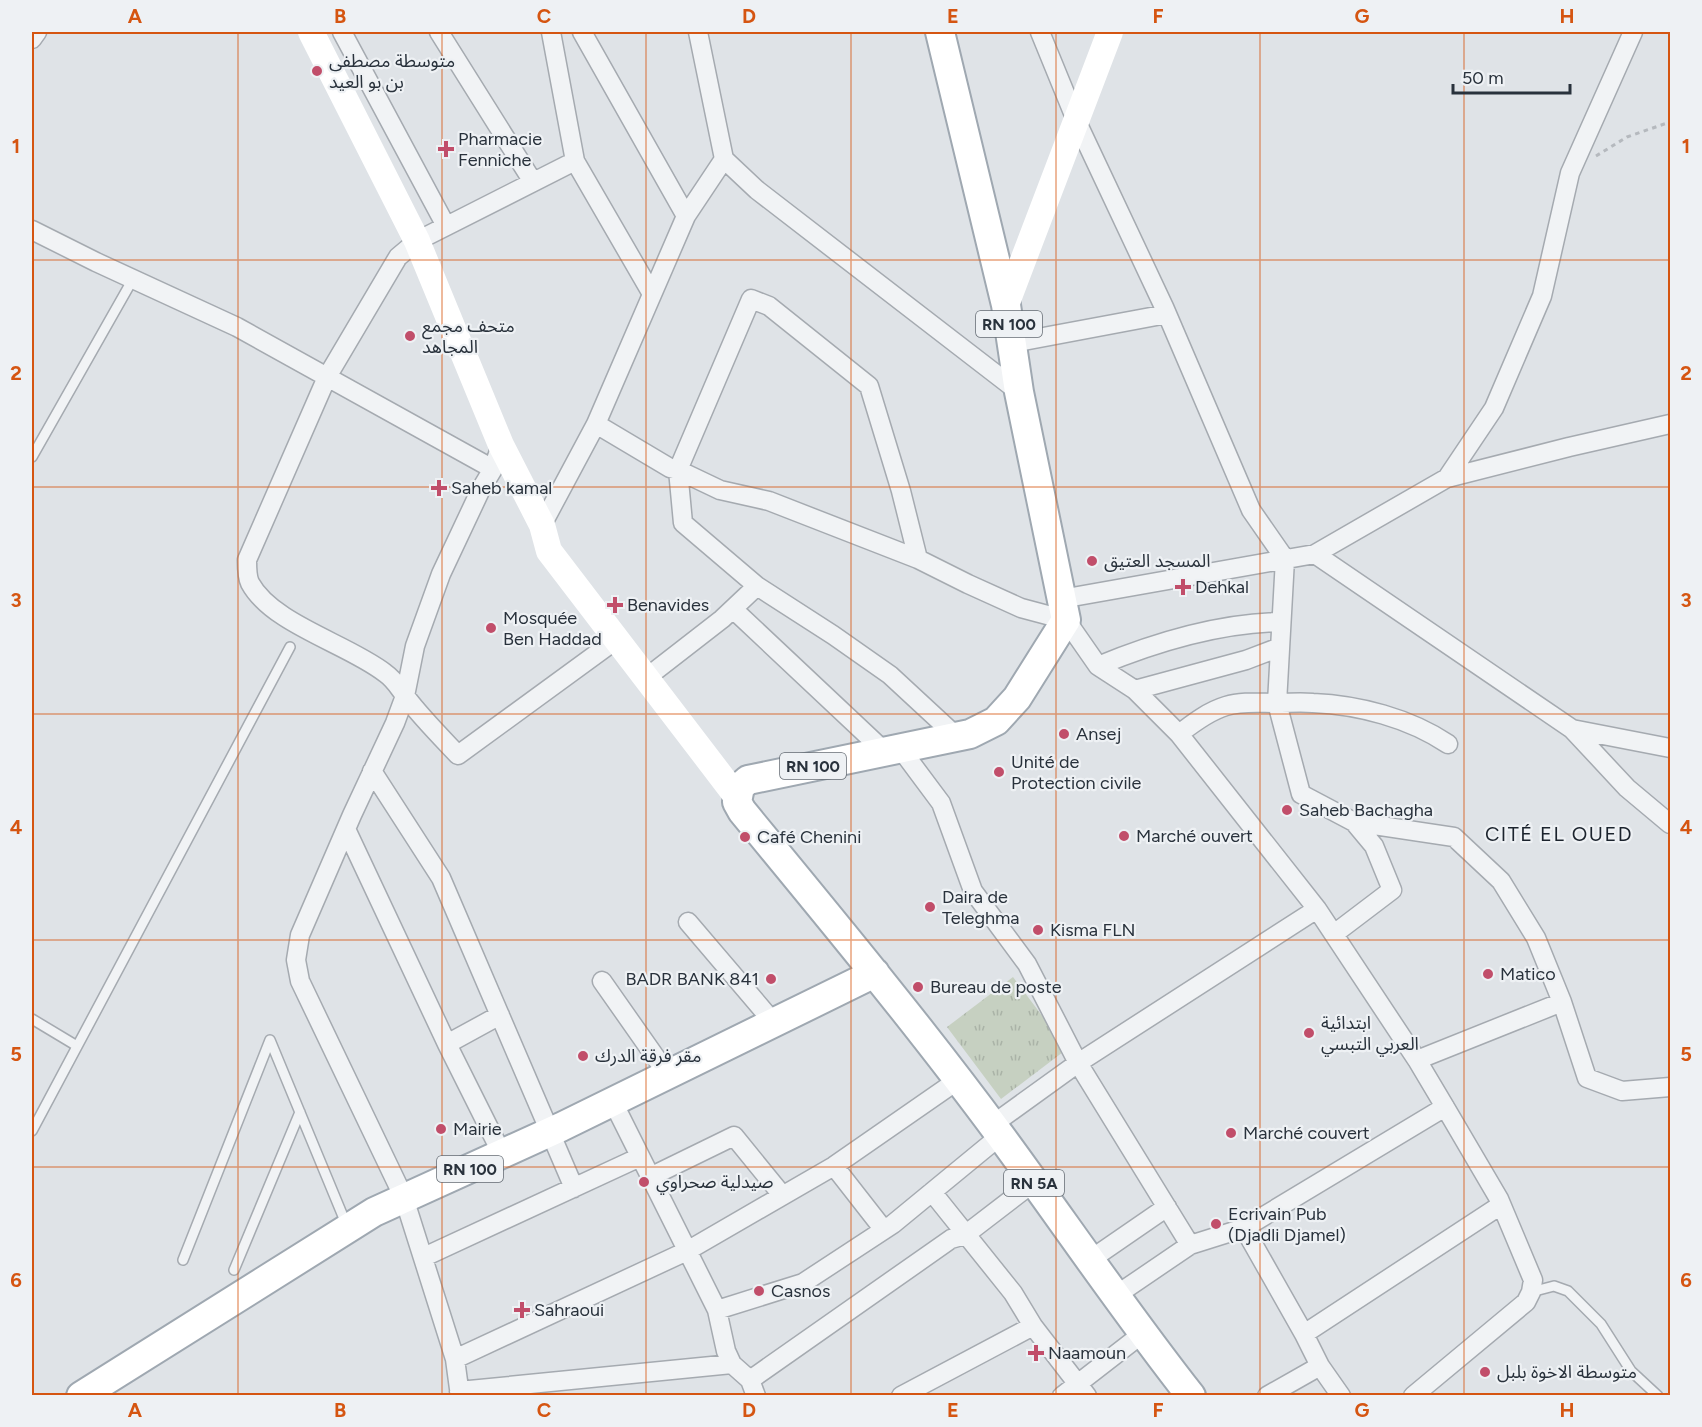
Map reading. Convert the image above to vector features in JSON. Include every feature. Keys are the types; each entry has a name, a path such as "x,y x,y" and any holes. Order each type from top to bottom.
{"main road":[{"name":"RN 100","path":"736,797 740,787 748,780 970,734 996,722 1017,698 1063,609 1020,392 1006,306 940,32"},
{"path":"736,797 739,807 875,973"},
{"name":"RN 100","path":"81,1395 374,1212 613,1102 875,973"},
{"name":"RN 5A","path":"875,973 996,1130 1142,1334 1191,1395"}],"street":[{"path":"32,39 37,32"},
{"path":"311,32 417,241 501,445 542,525 549,551 736,797"},
{"path":"342,32 446,226"},
{"path":"439,32 533,182"},
{"path":"551,32 575,161 652,294"},
{"path":"582,32 686,216"},
{"path":"698,32 724,159 757,190 1020,392"},
{"path":"1040,32 1076,120 1167,314 1251,510 1285,559 1277,703 1301,794 1354,822 1454,837 1501,881 1536,938 1562,1002 1587,1078 1622,1091 1671,1087"},
{"path":"1006,306 1110,32"},
{"path":"1447,478 1494,408 1542,297 1570,173 1633,32"},
{"path":"542,525 596,424 686,216 724,159"},
{"path":"575,161 417,241 398,257 327,377 247,560 249,582 264,600 289,620 356,654 383,671 398,683 405,696 458,755 617,639"},
{"path":"32,230 237,327 493,469"},
{"path":"918,559 901,491 869,386 769,306 751,299 678,470 683,523 757,586 890,675 957,737"},
{"path":"1012,343 1167,314"},
{"path":"596,424 670,468 720,490 769,501 918,559 1021,609 1063,609 1315,554 1447,478 1671,424"},
{"path":"501,445 493,469 481,489 441,574 415,646 405,696 395,723 300,935 296,960 300,981 404,1198 455,1359 459,1393 732,1364"},
{"path":"1315,554 1572,729 1627,788 1671,824"},
{"path":"646,678 733,609 757,586"},
{"path":"733,609 892,749 941,803 973,891 1027,964 1078,1063 1190,1245"},
{"path":"1063,609 1098,666 1135,690 1179,734 1317,909 1417,1060 1501,1205 1533,1280 1531,1292 1526,1302 1413,1395"},
{"path":"1098,666 1147,646 1199,633 1251,622 1281,622"},
{"path":"1135,690 1246,660 1280,647"},
{"path":"1179,734 1198,720 1226,706 1256,702 1314,703 1371,712 1419,727 1448,744"},
{"path":"1572,729 1671,748"},
{"path":"372,771 441,878 574,1188"},
{"path":"1334,934 1392,890 1374,846 1354,822"},
{"path":"346,829 447,1044 502,1154"},
{"path":"717,1310 802,1282 884,1230 932,1192 996,1130 1078,1063 1317,909"},
{"path":"688,922 774,1023"},
{"path":"602,981 668,1075"},
{"path":"1417,1060 1562,1002"},
{"path":"447,1044 500,1015"},
{"path":"455,1359 687,1251 834,1166 958,1080"},
{"path":"613,1102 717,1310 726,1351 732,1364 753,1388 951,1239 965,1235 1034,1182"},
{"path":"1115,1296 1190,1245 1244,1228 1445,1107"},
{"path":"650,1177 734,1136 782,1195"},
{"path":"424,1257 640,1157"},
{"path":"834,1166 884,1230"},
{"path":"932,1192 1013,1293 1069,1393 1142,1334"},
{"path":"1304,1334 1501,1205"},
{"path":"1089,1260 1167,1207"},
{"path":"1244,1228 1320,1366 1341,1395"},
{"path":"903,1395 1033,1326"},
{"path":"1267,1395 1320,1366"}],"lane":[{"path":"32,457 133,279"},
{"path":"32,1131 290,647"},
{"path":"32,1019 77,1046"},
{"path":"183,1260 270,1040 348,1228"},
{"path":"234,1270 300,1112"},
{"path":"1531,1292 1554,1286 1568,1291 1601,1324 1630,1371 1658,1395"}],"path":[{"path":"1570,173 1627,137 1671,122"}],"green space":[{"path":"1013,977 1067,1049 1001,1099 947,1027"}],"place":[{"name":"متوسطة مصطفى بن بو العيد","path":"317,71"},
{"name":"Pharmacie Fenniche","path":"446,149"},
{"name":"متحف مجمع المجاهد","path":"410,336"},
{"name":"Saheb kamal","path":"439,488"},
{"name":"المسجد العتيق","path":"1092,561"},
{"name":"Dehkal","path":"1183,587"},
{"name":"Benavides","path":"615,605"},
{"name":"Mosquée Ben Haddad","path":"491,628"},
{"name":"Ansej","path":"1064,734"},
{"name":"Unité de Protection civile","path":"999,772"},
{"name":"Saheb Bachagha","path":"1287,810"},
{"name":"Marché ouvert","path":"1124,836"},
{"name":"Café Chenini","path":"745,837"},
{"name":"Daira de Teleghma","path":"930,907"},
{"name":"Kisma FLN","path":"1038,930"},
{"name":"Matico","path":"1488,974"},
{"name":"BADR BANK 841","path":"771,979"},
{"name":"Bureau de poste","path":"918,987"},
{"name":"ابتدائية العربي التبسي","path":"1309,1033"},
{"name":"مقر فرقة الدرك","path":"583,1056"},
{"name":"Mairie","path":"441,1129"},
{"name":"Marché couvert","path":"1231,1133"},
{"name":"صيدلية صحراوي","path":"644,1182"},
{"name":"Ecrivain Pub (Djadli Djamel)","path":"1216,1224"},
{"name":"Casnos","path":"759,1291"},
{"name":"Sahraoui","path":"522,1310"},
{"name":"Naamoun","path":"1036,1353"},
{"name":"متوسطة الاخوة بلبل","path":"1485,1372"}],"district":[{"name":"CITÉ EL OUED","path":"1559,834"}]}
